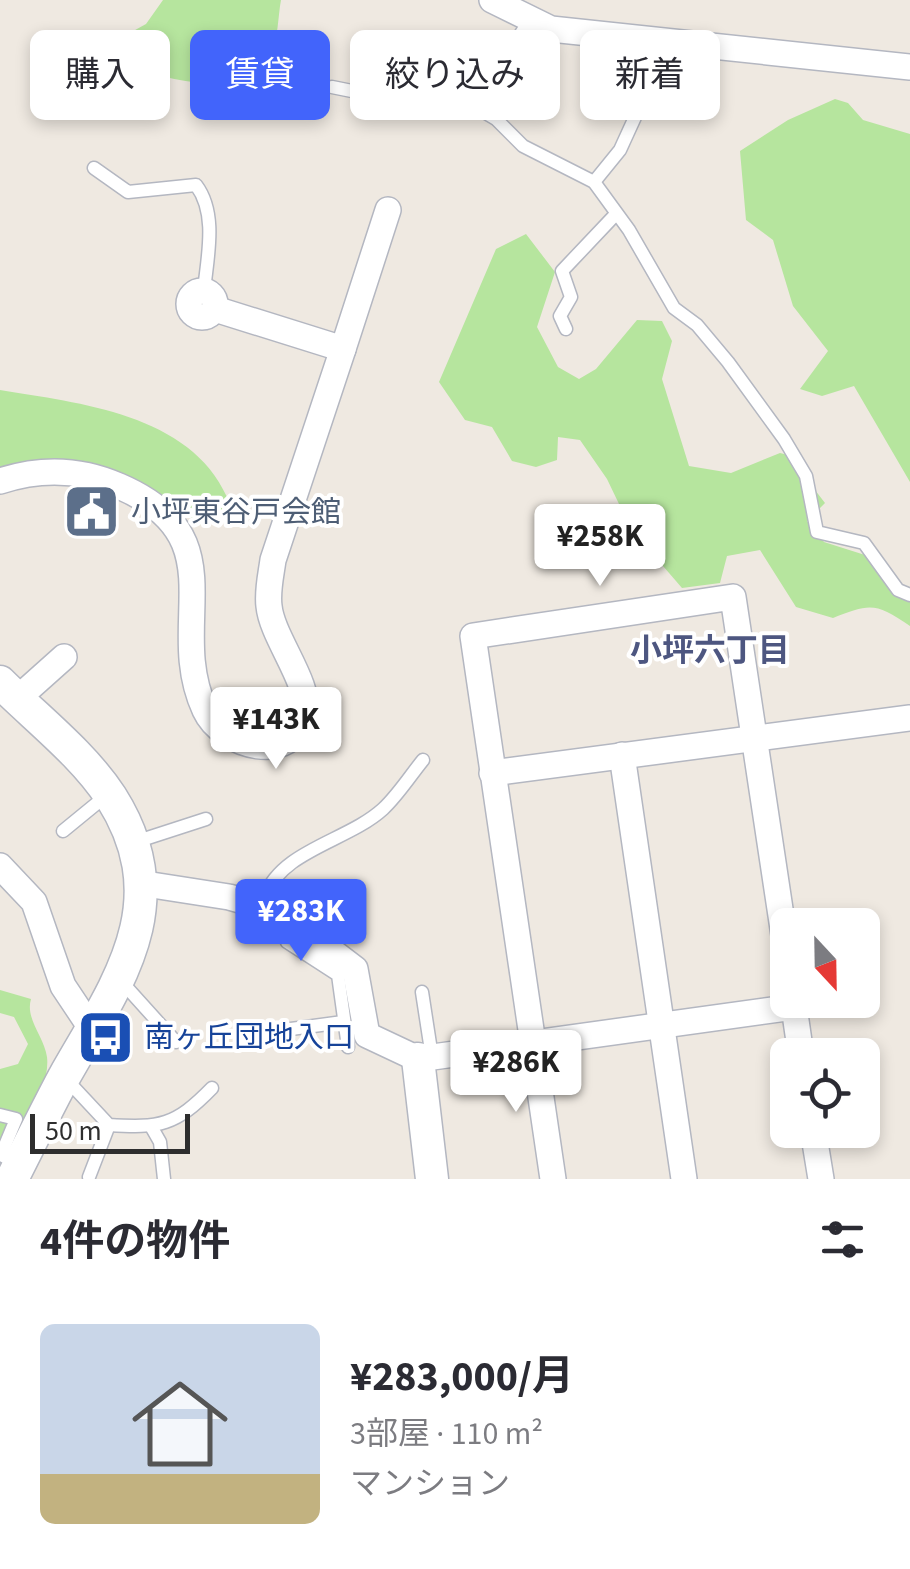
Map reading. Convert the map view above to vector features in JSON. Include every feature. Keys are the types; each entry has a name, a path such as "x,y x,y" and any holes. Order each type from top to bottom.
{"street":[{"path":"492,0 552,29 910,67"},
{"path":"0,481 32,473 83,474 125,488 170,518 189,550 194,681 209,719 224,736 242,745 256,747 282,741 297,729 305,703 269,609 273,560 388,210"},
{"path":"209,300 344,350"},
{"path":"552,1179 473,636 732,597 780,908"},
{"path":"16,1172 64,1077 122,981 134,948 139,883 131,843 108,793 8,690 64,657"},
{"path":"492,773 910,718"},
{"path":"622,755 684,1179"},
{"path":"0,866 34,902 63,986 93,1031"},
{"path":"139,883 280,911 347,958 355,969 367,1035 425,1060 770,1007"},
{"path":"425,1060 432,1179"},
{"path":"816,1148 820,1179"}],"lane":[{"path":"523,30 529,21"},
{"path":"332,87 350,91"},
{"path":"498,120 523,146 594,182 629,230 674,308 718,350 784,439 806,476 818,532 864,542 898,590 910,595"},
{"path":"594,182 620,150 634,120"},
{"path":"94,168 128,192 196,186 201,190 208,213 209,300"},
{"path":"566,329 560,316 571,297 562,271 616,215"},
{"path":"348,1047 338,975 287,942 264,896 270,882 296,860 382,810 422,760"},
{"path":"63,831 108,793"},
{"path":"131,843 206,819"},
{"path":"122,981 176,1042"},
{"path":"422,992 425,1060"},
{"path":"276,1031 342,1022"},
{"path":"64,1077 109,1125 152,1128 174,1121 212,1088"},
{"path":"0,1114 16,1119 2,1156 16,1172"},
{"path":"89,1176 109,1125"},
{"path":"152,1128 160,1142 164,1179"}],"green space":[{"path":"163,0 281,0 277,30 190,30 190,81 170,78 170,30 135,30 146,24"},
{"path":"835,99 848,103 863,120 910,134 910,482 854,386 822,396 800,389 828,351 793,306 773,240 746,220 740,151 788,120"},
{"path":"526,234 555,272 537,327 558,367 579,379 596,369 637,320 662,321 672,341 662,379 689,466 731,473 780,453 788,455 825,503 807,521 824,542 865,555 893,593 910,596 910,626 881,609 865,608 833,618 796,607 760,550 727,556 720,583 682,588 631,529 607,479 580,440 558,437 557,460 536,467 512,461 492,427 465,420 439,382 496,249"},
{"path":"0,390 97,408 160,430 187,447 210,469 227,497 217,521 204,527 170,502 60,465 0,468"},
{"path":"0,990 31,999 31,1014 45,1049 47,1070 38,1098 0,1164 0,1069 18,1064 28,1044 14,1017 0,1013"}],"place":[{"name":"小坪東谷戸会館","path":"92,512"},
{"name":"南ヶ丘団地入口","path":"105,1037"}],"district":[{"name":"小坪六丁目","path":"710,651"}]}
